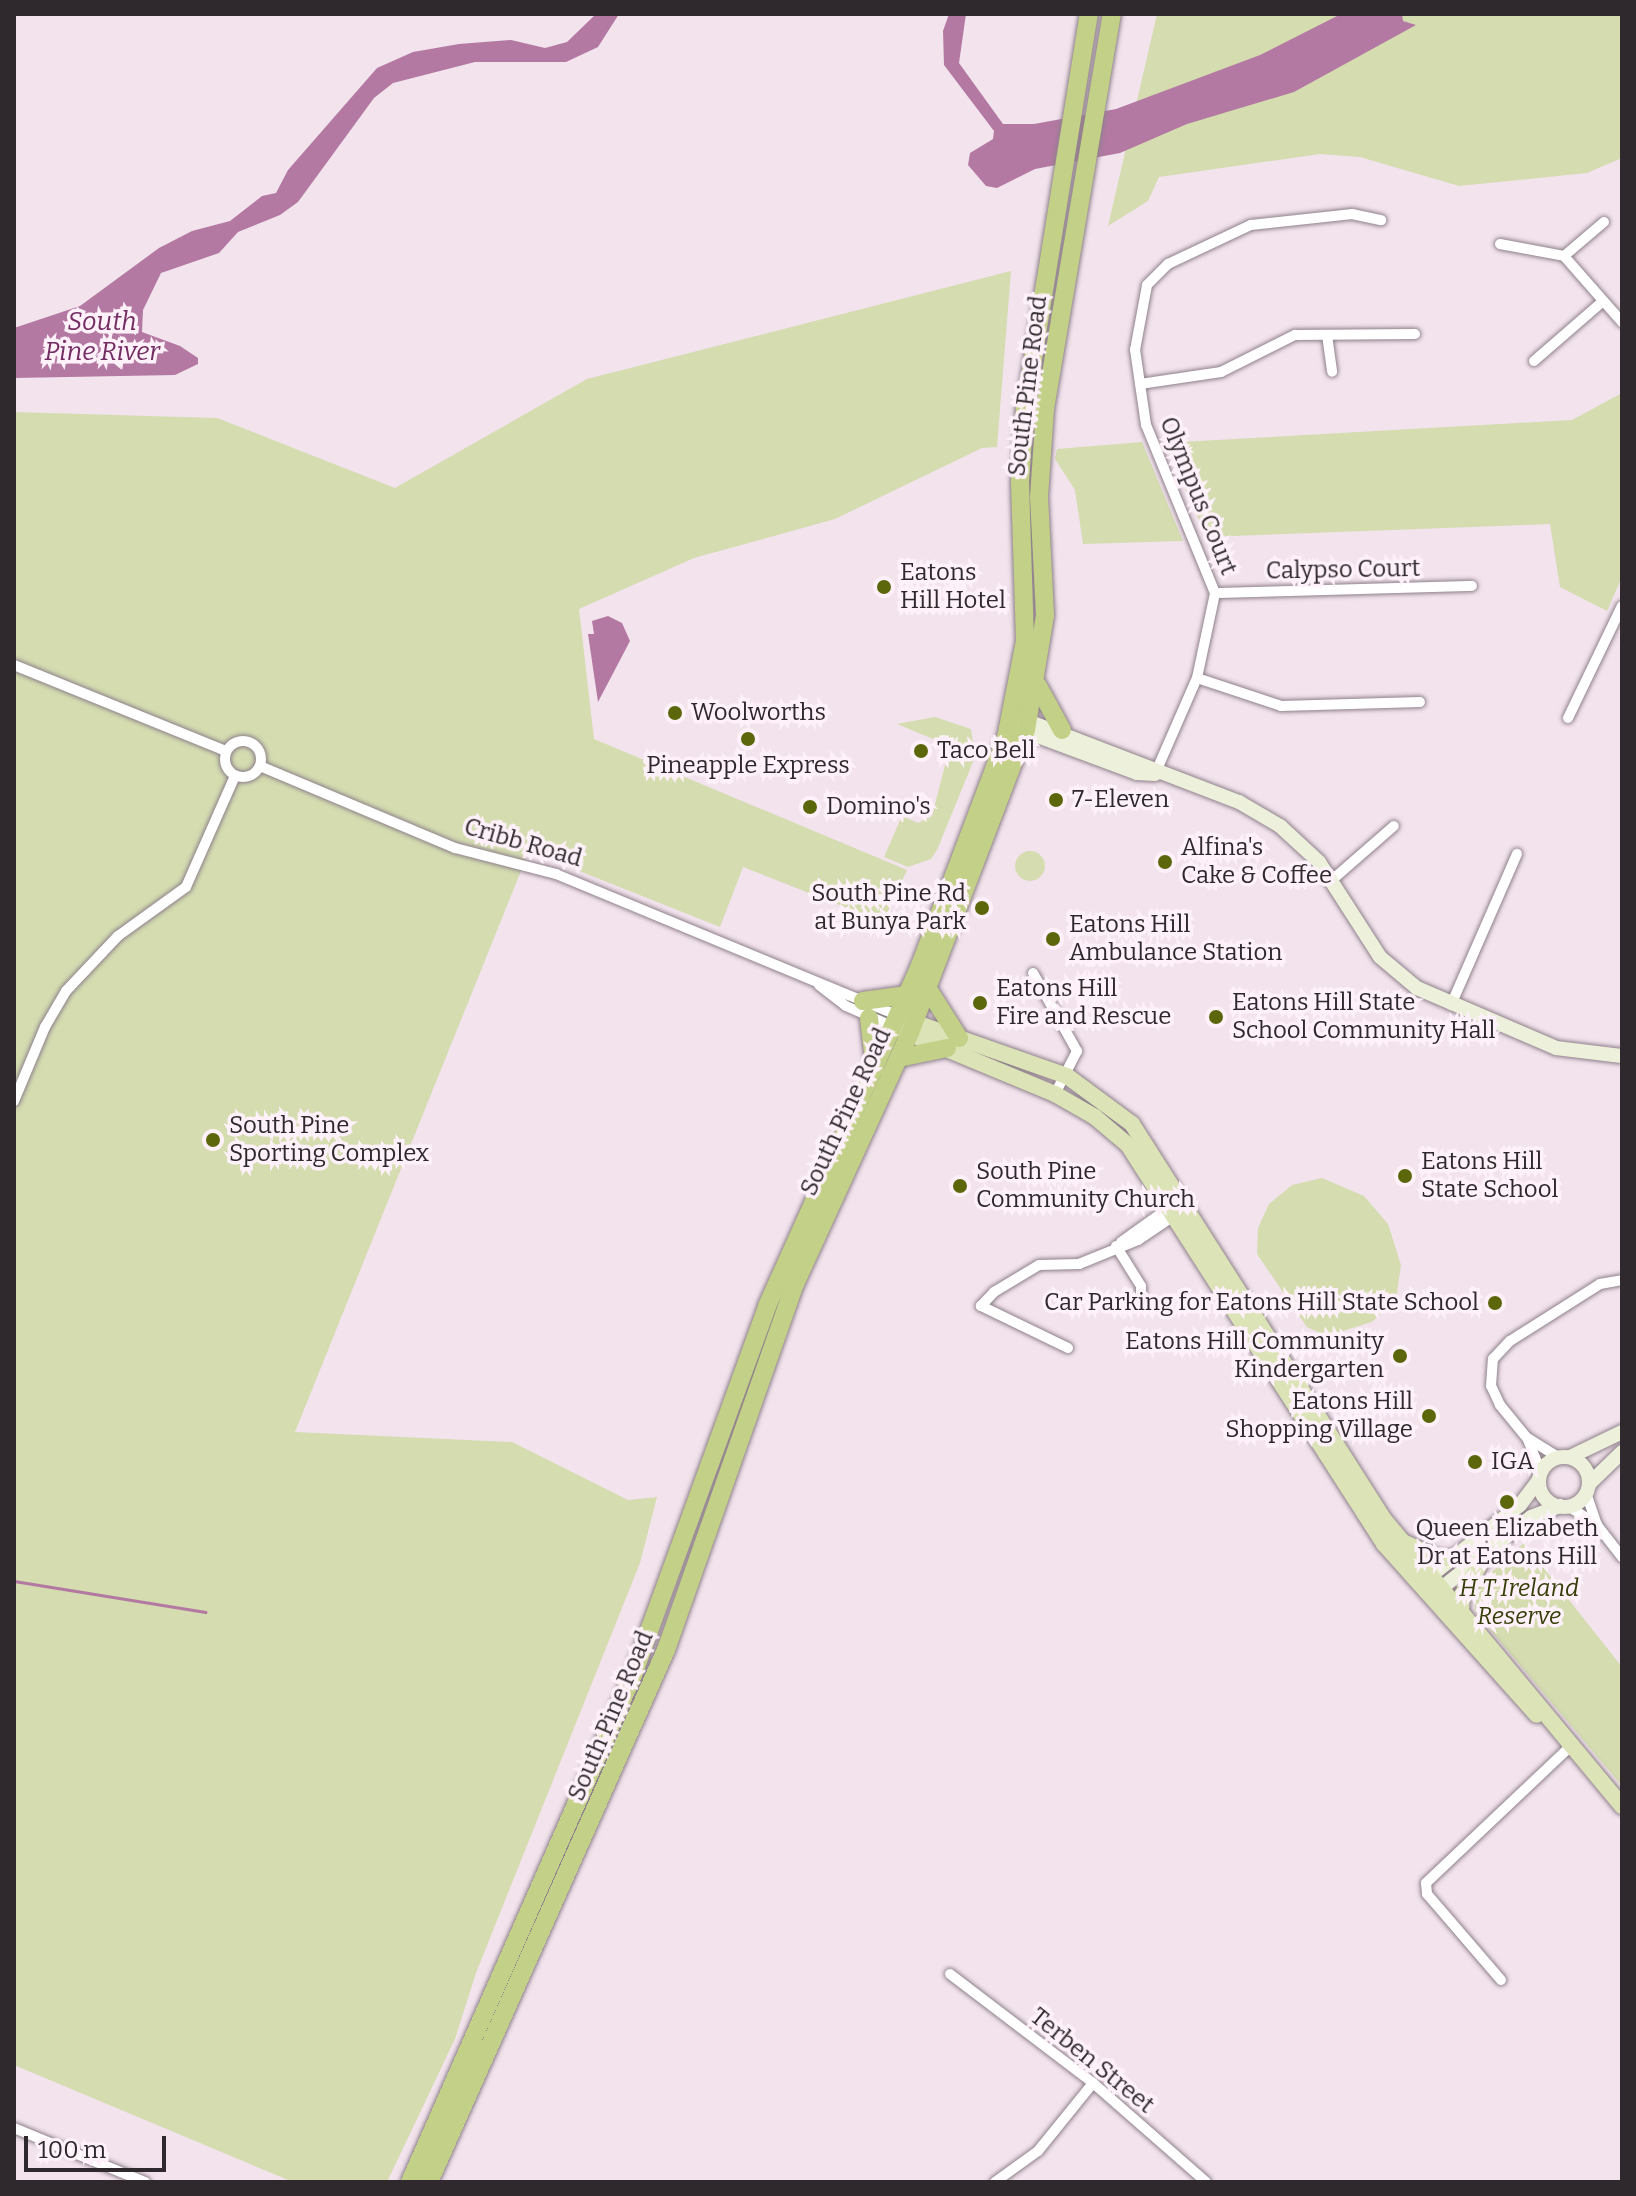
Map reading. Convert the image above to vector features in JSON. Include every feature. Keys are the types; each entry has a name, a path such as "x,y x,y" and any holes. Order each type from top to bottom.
{"highway":[{"name":"South Pine Road","path":"410,2182 633,1675 758,1328 824,1172 875,1068 928,989 1019,723 1026,621 1023,426 1089,14"},
{"name":"South Pine Road","path":"429,2182 661,1662 795,1284 899,1058 907,995 1019,723 1038,686 1045,615 1040,450 1112,14"},
{"path":"1038,686 1062,730"},
{"path":"899,1058 953,1043 928,989"},
{"path":"875,1068 866,1010 907,995"}],"main road":[{"path":"904,1025 953,1043 1067,1076 1103,1098 1138,1132 1371,1502 1434,1588 1622,1806"},
{"path":"953,1043 1055,1094 1121,1139 1173,1211 1366,1518 1417,1586 1434,1588 1461,1611 1570,1747"},
{"path":"1401,1542 1438,1558 1455,1558"},
{"path":"1461,1611 1462,1595 1487,1552"}],"street":[{"name":"Olympus Court","path":"1155,774 1197,678 1215,593 1156,458 1135,350 1147,285 1168,264 1251,225 1352,214 1381,220"},
{"path":"1564,256 1604,222"},
{"path":"1500,244 1564,256 1622,322"},
{"path":"1534,361 1602,302"},
{"path":"1140,384 1221,372 1295,335 1415,334"},
{"path":"1327,335 1332,372"},
{"name":"Calypso Court","path":"1215,593 1472,586"},
{"path":"1568,718 1622,606"},
{"path":"14,665 226,751"},
{"path":"1197,678 1281,706 1420,702"},
{"path":"1019,723 1062,730 1155,774 1257,811 1301,842 1332,880 1380,957 1417,988 1556,1048 1622,1056"},
{"path":"1019,723 1137,773 1155,774"},
{"path":"235,742 253,744 261,754 260,766 247,777 235,776 225,763 226,751 235,742"},
{"name":"Cribb Road","path":"260,766 455,848 572,880 817,984 866,1010 904,1025"},
{"path":"14,1101 45,1027 66,991 118,936 186,887 235,776"},
{"path":"1332,880 1394,826"},
{"path":"1451,1005 1517,854"},
{"path":"1033,973 1073,1037 1077,1051 1067,1076 1055,1094"},
{"name":"Cribb Road","path":"817,984 866,1010 904,1025"},
{"path":"1068,1348 981,1306 994,1292 1039,1265 1079,1264 1116,1246 1138,1240 1173,1211"},
{"path":"1116,1246 1141,1286 1141,1303"},
{"path":"1622,1280 1600,1284 1495,1356 1491,1386 1527,1438 1547,1500 1597,1525 1622,1557"},
{"path":"1434,1588 1455,1558 1520,1505 1540,1476 1564,1457 1622,1432"},
{"path":"1527,1438 1586,1470 1597,1525"},
{"path":"1434,1588 1536,1514 1564,1506 1588,1488 1622,1452"},
{"path":"1501,1980 1427,1894 1426,1883 1570,1747"},
{"name":"Terben Street","path":"950,1974 1093,2083 1206,2182"},
{"path":"995,2182 1038,2151 1093,2083"},
{"path":"14,2128 145,2182"}],"green space":[{"path":"1157,14 1622,14 1622,158 1587,173 1459,186 1360,157 1320,154 1159,177 1148,201 1108,226"},
{"path":"1011,271 997,447 982,448 835,519 694,558 579,609 594,739 907,870 883,922 743,867 720,927 529,851 295,1432 512,1442 628,1500 657,1497 640,1563 476,1973 455,2039 387,2182 293,2182 14,2065 14,412 217,418 395,488 587,379"},
{"path":"1622,393 1622,577 1607,611 1560,587 1550,524 1207,537 1164,443 1572,420"},
{"path":"1142,442 1183,541 1083,544 1075,490 1055,459 1057,449"},
{"path":"935,717 971,729 975,757 937,850 931,859 908,867 884,857 902,816 918,823 932,816 950,746 897,724"},
{"path":"1030,851 1041,855 1045,866 1041,877 1030,881 1019,877 1015,866 1019,855"},
{"path":"1322,1178 1364,1196 1388,1224 1401,1265 1396,1299 1372,1322 1326,1336 1307,1327 1257,1254 1258,1228 1269,1204 1292,1185"},
{"name":"H T Ireland Reserve","path":"1524,1543 1622,1667 1622,1786 1475,1612 1474,1588"}],"water":[{"name":"South Pine River","path":"596,14 619,14 598,47 566,62 475,62 393,83 374,98 298,202 280,215 238,232 219,253 161,273 143,310 142,332 180,346 198,358 198,364 175,375 14,378 14,328 80,306 159,248 192,231 230,221 262,196 276,193 288,170 377,68 413,52 459,44 511,40 545,48 567,42"},
{"path":"949,14 966,14 959,63 1003,124 1034,124 1116,109 1260,55 1341,14 1402,14 1403,21 1416,25 1294,92 1187,124 1120,153 1035,169 997,188 986,186 968,165 970,153 993,139 994,131 944,65 943,31"},
{"path":"608,616 622,623 630,641 598,702 588,634 594,634 592,621"}],"waterway":[{"path":"14,1581 206,1612"}],"place":[{"name":"Eatons Hill Hotel","path":"884,587"},
{"name":"Woolworths","path":"675,713"},
{"name":"Pineapple Express","path":"748,739"},
{"name":"Taco Bell","path":"921,751"},
{"name":"7-Eleven","path":"1056,800"},
{"name":"Domino's","path":"810,807"},
{"name":"Alfina's Cake & Coffee","path":"1165,862"},
{"name":"South Pine Rd at Bunya Park","path":"982,908"},
{"name":"Eatons Hill Ambulance Station","path":"1053,939"},
{"name":"Eatons Hill Fire and Rescue","path":"980,1003"},
{"name":"Eatons Hill State School Community Hall","path":"1216,1017"},
{"name":"South Pine Sporting Complex","path":"213,1140"},
{"name":"Eatons Hill State School","path":"1405,1176"},
{"name":"South Pine Community Church","path":"960,1186"},
{"name":"Car Parking for Eatons Hill State School","path":"1495,1303"},
{"name":"Eatons Hill Community Kindergarten","path":"1400,1356"},
{"name":"Eatons Hill Shopping Village","path":"1429,1416"},
{"name":"IGA","path":"1475,1462"},
{"name":"Queen Elizabeth Dr at Eatons Hill","path":"1507,1502"}]}
